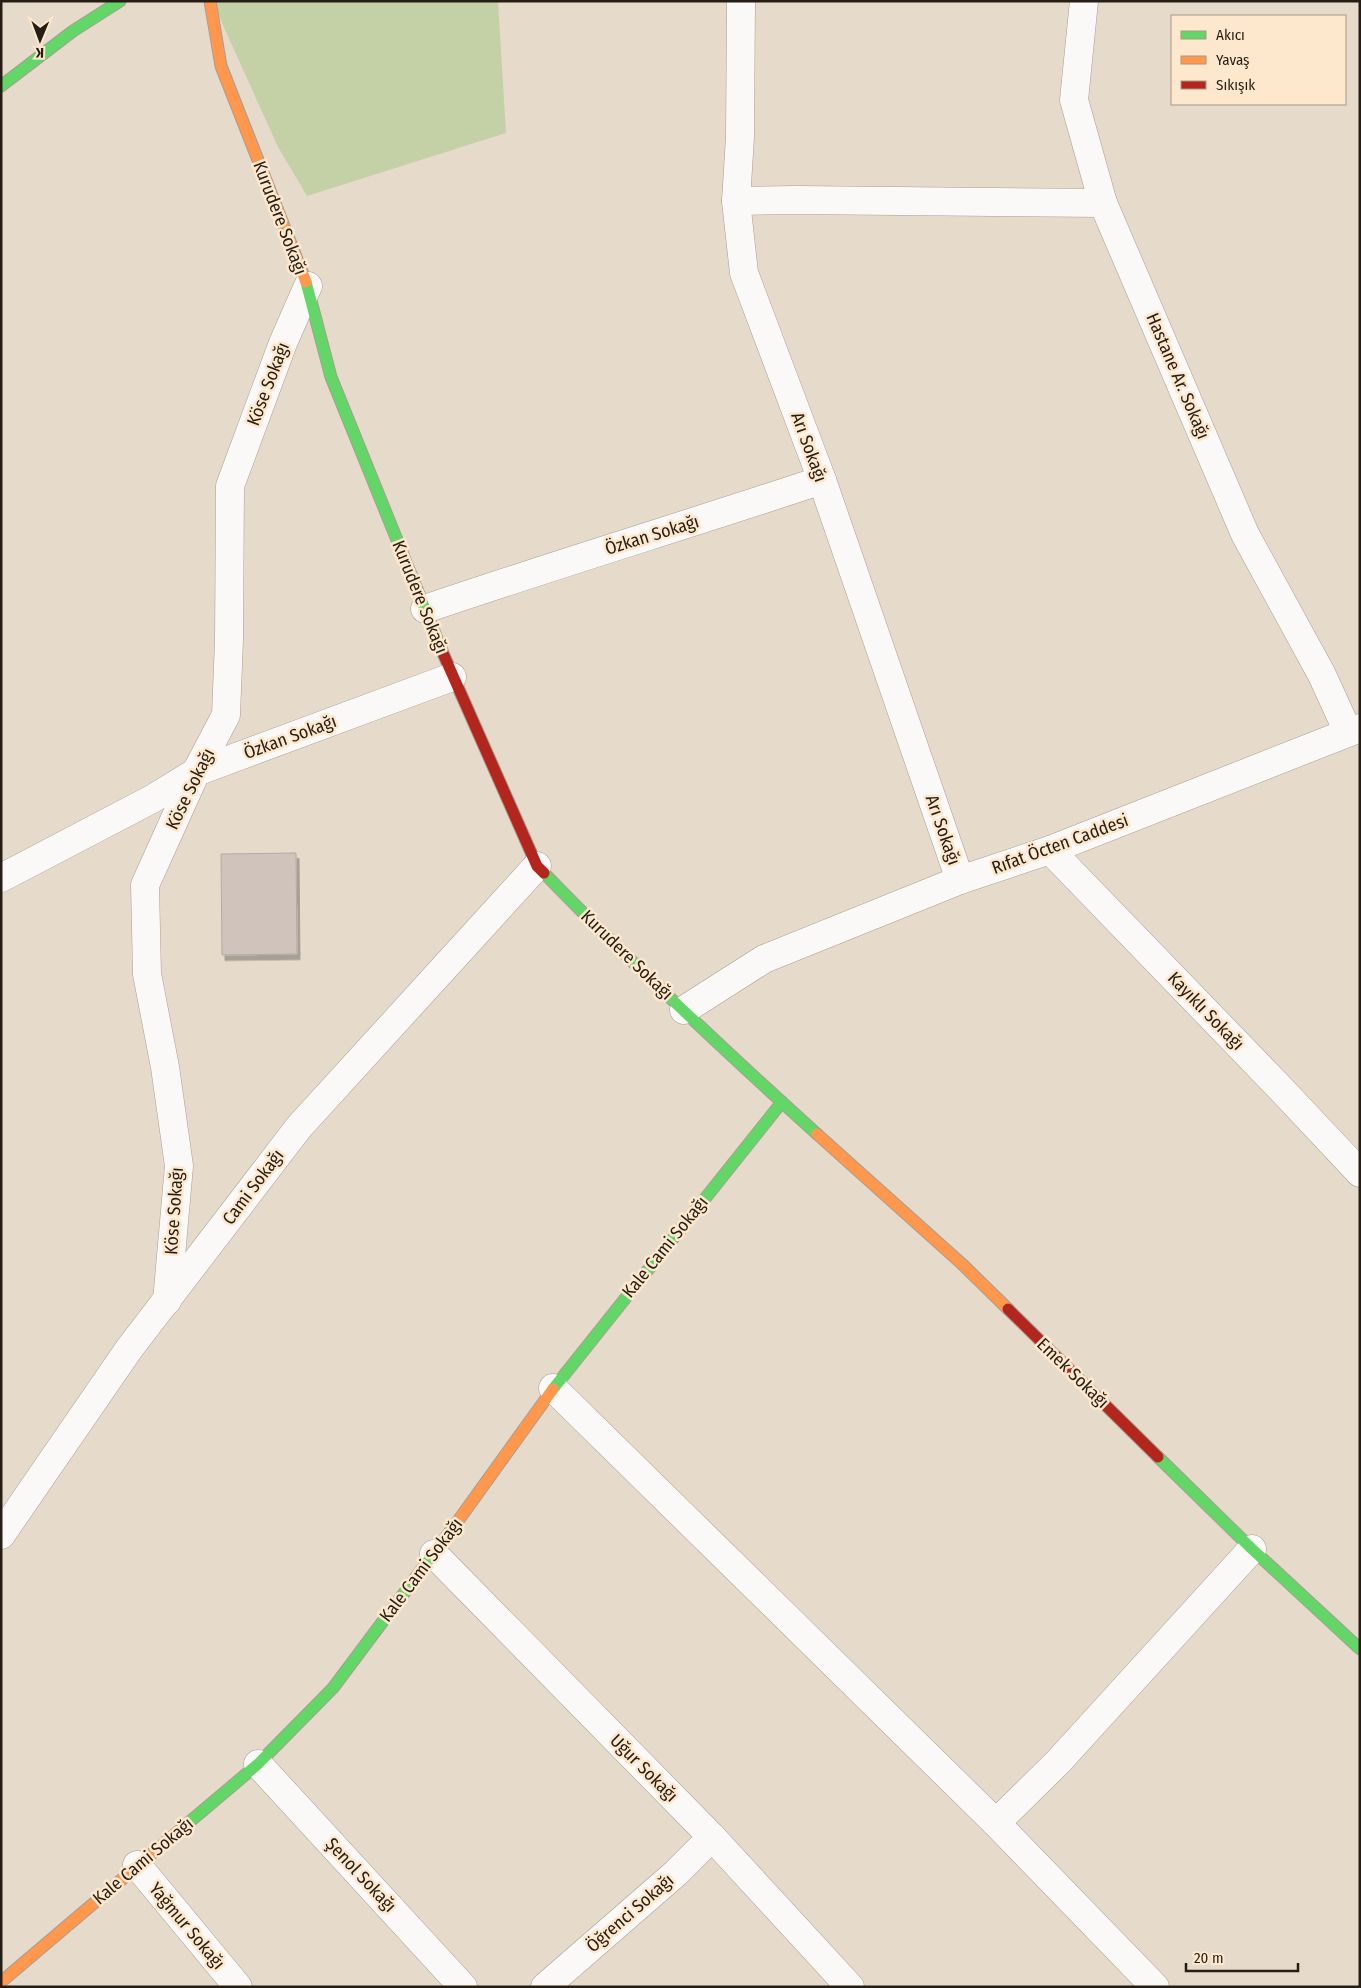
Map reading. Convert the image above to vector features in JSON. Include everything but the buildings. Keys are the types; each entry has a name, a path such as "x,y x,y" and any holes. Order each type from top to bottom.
{"street":[{"path":"1,86 73,32 120,1"},
{"name":"Kurudere Sokağı","path":"210,1 221,66 308,286 331,376 452,678 537,866 591,922 739,1064 782,1102"},
{"name":"Arı Sokağı","path":"741,1 740,137 736,201 744,273 822,480 960,880"},
{"name":"Hastane Ar. Sokağı","path":"1084,1 1074,100 1103,203 1245,534 1354,730"},
{"path":"736,201 1103,203"},
{"name":"Köse Sokağı","path":"167,1301 179,1166 165,1067 147,974 145,885 196,772 226,715 229,640 230,486 283,343 308,286"},
{"name":"Özkan Sokağı","path":"425,608 822,480"},
{"name":"Özkan Sokağı","path":"1,878 152,799 196,772 452,678"},
{"name":"Rıfat Öcten Caddesi","path":"684,1010 764,959 960,880 1050,850 1354,730"},
{"name":"Kayıklı Sokağı","path":"1050,850 1360,1173"},
{"name":"Cami Sokağı","path":"1,1535 129,1349 299,1127 537,866"},
{"name":"Kale Cami Sokağı","path":"6,1980 137,1865 258,1764 333,1688 434,1554 553,1388 782,1102"},
{"name":"Emek Sokağı","path":"782,1102 962,1264 1252,1549 1360,1649"},
{"path":"553,1388 996,1823 1154,1987"},
{"path":"996,1823 1058,1762 1252,1549"},
{"name":"Uğur Sokağı","path":"434,1554 712,1837 850,1987"},
{"name":"Şenol Sokağı","path":"258,1764 463,1987"},
{"name":"Öğrenci Sokağı","path":"545,1987 676,1873 712,1837"},
{"name":"Yağmur Sokağı","path":"137,1865 238,1987"}],"green space":[{"path":"212,1 498,1 506,133 307,196 278,147"}],"traffic: fast":[{"path":"1,86 73,31 120,1"},
{"path":"306,282 331,377 442,651"},
{"path":"544,873 679,1006 817,1134"},
{"path":"553,1389 782,1102"},
{"path":"1158,1457 1252,1549 1360,1649"},
{"path":"187,1824 258,1764 333,1688 455,1525"}],"traffic: slow":[{"path":"210,1 221,66 306,282"},
{"path":"817,1134 962,1264 1008,1309"},
{"path":"455,1525 553,1389"},
{"path":"1,1982 187,1824"}],"traffic: jam":[{"path":"442,651 537,866 544,873"},
{"path":"1008,1309 1158,1457"}]}
